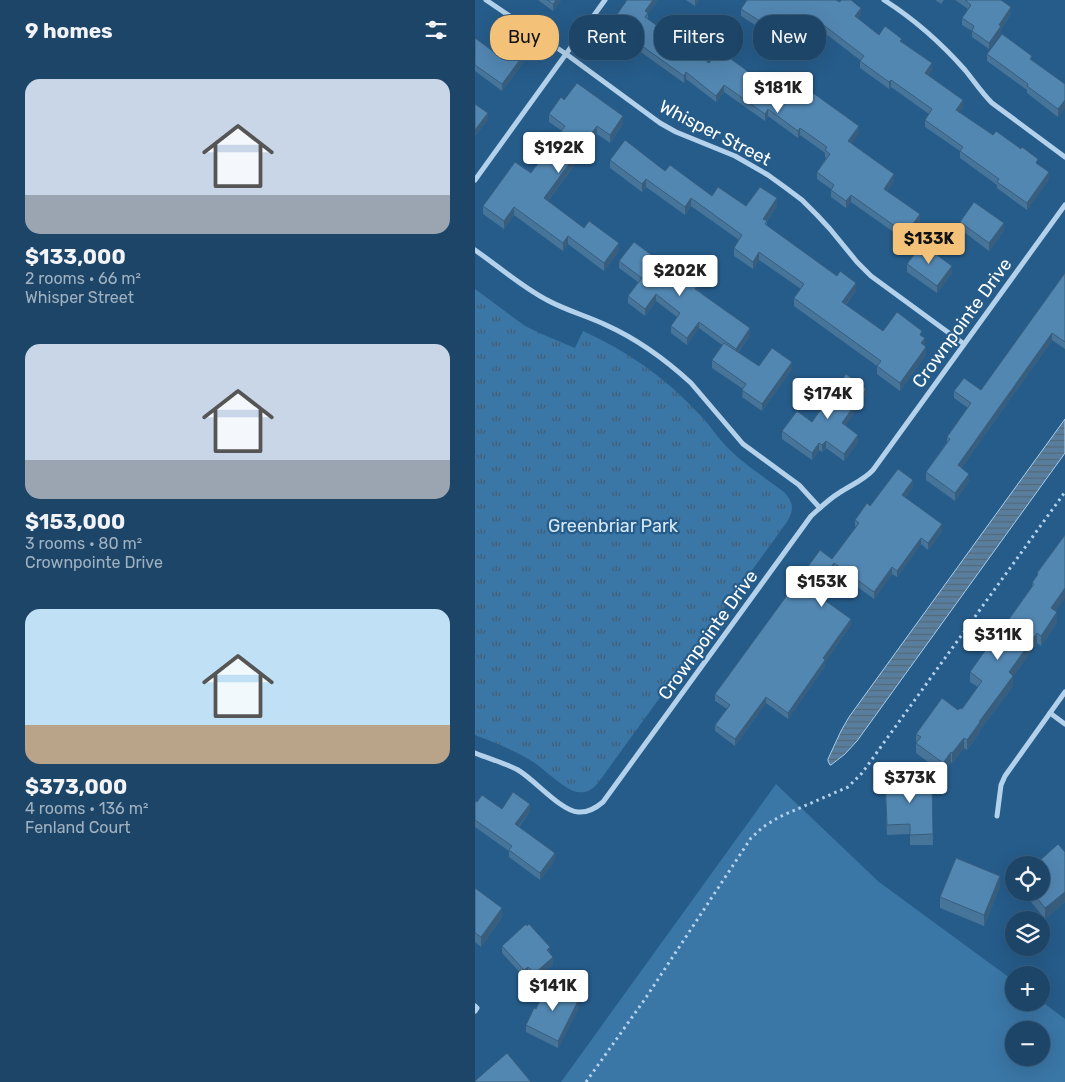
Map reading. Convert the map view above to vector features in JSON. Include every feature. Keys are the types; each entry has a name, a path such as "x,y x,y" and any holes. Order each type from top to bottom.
{"street":[{"name":"Whisper Street","path":"486,0 566,54 668,128 735,156 768,175 802,200 817,214 871,276 964,344"},
{"path":"475,180 605,0"},
{"path":"884,0 932,36 992,103 1065,156"},
{"name":"Crownpointe Drive","path":"475,753 519,771 571,811 580,813 596,808 603,802 802,528 820,508 873,470 1065,205"},
{"path":"475,250 548,301 613,328 659,357 691,383 743,444 799,485 820,508"},
{"path":"997,816 1001,785 1005,776 1065,692"},
{"path":"1050,713 1065,724"}],"path":[{"path":"586,1082 645,999 751,838 779,817 848,787 862,773 1065,492"}],"green space":[{"name":"Greenbriar Park","path":"475,289 525,326 544,335 575,348 583,331 616,348 646,367 687,402 736,456 784,492 790,500 792,507 787,522 598,783 590,790 584,792 573,791 528,759 475,735"},
{"path":"776,784 879,882 1005,974 1005,1011 1050,1011 1050,1008 1065,1019 1065,1082 561,1082"}],"shaded area":[{"path":"1065,419 1065,453 857,741 845,754 830,765 828,759 849,717"}],"building":[{"path":"547,0 556,0 553,4"},
{"path":"627,0 653,0 645,11 648,13 645,17 654,23 654,54 644,47 644,15 617,15"},
{"path":"747,0 836,0 840,2 841,0 851,0 861,8 855,16 879,35 885,26 902,39 900,41 932,63 925,73 963,100 956,110 993,135 996,131 1021,149 1022,147 1038,159 1036,163 1049,172 1027,203 997,182 999,179 960,151 963,147 925,120 932,109 860,61 864,56 826,27 826,15 753,15 753,17 741,9"},
{"path":"965,0 1001,0 1011,7 989,43 972,31 974,26 962,18 971,5"},
{"path":"1002,34 1032,56 1030,59 1065,84 1065,100 1058,109 987,54"},
{"path":"475,38 490,49 490,60 520,60 502,84 475,65"},
{"path":"662,60 705,60 709,63 711,60 732,60 789,102 802,85 859,126 848,141 894,174 884,189 920,214 906,234 851,195 846,201 831,190 834,185 817,172 830,154 825,150 827,147 800,128 798,131 768,109 765,114 724,85 716,96 686,72 684,76"},
{"path":"577,83 623,116 610,135 597,126 544,198 584,228 589,221 619,243 604,263 568,236 563,243 514,207 504,221 483,206 515,162 531,173 565,126 549,114 561,97 564,100"},
{"path":"475,104 488,113 475,130"},
{"path":"625,140 665,171 670,165 712,196 718,187 746,206 760,187 777,198 763,219 767,221 765,224 837,276 840,271 856,283 842,302 883,331 897,312 922,331 920,335 925,338 921,343 926,347 900,383 877,366 881,361 794,298 804,284 759,252 753,262 734,248 742,235 691,198 685,207 646,179 642,184 610,160"},
{"path":"974,202 1004,223 989,243 960,222"},
{"path":"634,242 676,273 679,268 699,283 695,289 750,328 736,349 699,322 687,338 671,326 680,313 656,294 645,309 628,296 642,278 619,261"},
{"path":"922,244 952,266 937,286 907,264"},
{"path":"1065,273 1065,342 1052,333 958,465 969,474 955,493 926,472 950,439 947,437 971,403 954,391 964,378 981,390"},
{"path":"724,343 759,366 772,348 792,362 762,404 742,390 746,384 712,360"},
{"path":"846,374 866,389 842,423 858,435 844,454 826,441 822,445 819,443 812,453 782,431 797,411 812,422"},
{"path":"898,469 913,480 902,495 942,524 928,543 921,538 897,571 892,567 874,592 834,563 813,592 851,619 823,658 825,660 788,713 766,697 735,739 715,725 730,705 715,694 820,550 832,559 859,523 855,520 867,503 870,506"},
{"path":"1065,535 1065,588 1051,608 1057,612 1041,636 1037,633 1009,672 1013,676 967,740 964,738 943,763 916,743 921,737 916,734 942,698 958,710 962,709 982,681 970,672 1034,584 1032,583 1037,573"},
{"path":"932,777 933,834 910,835 910,824 887,825 885,778"},
{"path":"513,792 530,804 515,824 555,853 540,873 509,850 512,846 475,820 475,801 477,802 482,795 502,809"},
{"path":"1058,844 1065,852 1065,892 1045,908 1039,901 1050,901 1050,856 1045,856"},
{"path":"956,858 1000,876 984,915 940,897"},
{"path":"475,888 502,908 481,937 475,933"},
{"path":"526,924 527,926 529,924 550,947 547,950 553,957 535,973 528,967 524,970 502,946"},
{"path":"547,984 579,999 558,1041 526,1025 534,1008 536,1009"},
{"path":"507,1053 531,1082 475,1082 476,1080"}]}
